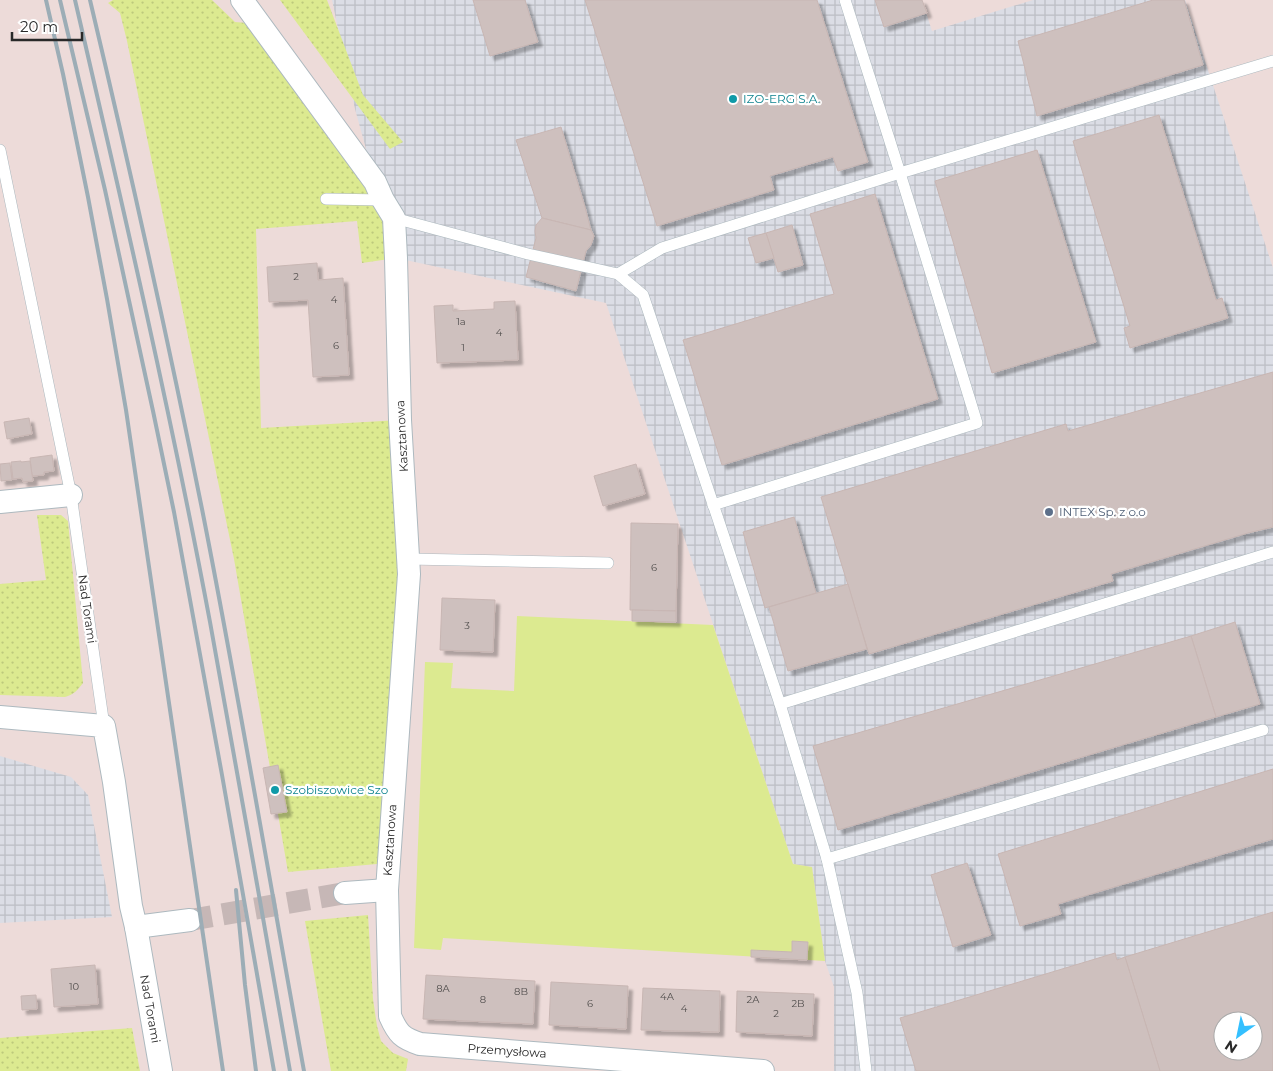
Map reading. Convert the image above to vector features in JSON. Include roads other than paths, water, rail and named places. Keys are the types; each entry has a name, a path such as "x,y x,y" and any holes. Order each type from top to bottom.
{"street":[{"name":"Kasztanowa","path":"242,0 375,182 389,209 396,258 400,420 409,574 387,890"},
{"name":"Kasztanowa","path":"255,0 260,24"},
{"path":"0,502 71,495"},
{"path":"0,717 104,726"},
{"name":"Nad Torami","path":"104,726 114,782 131,906 161,1071"},
{"path":"346,893 387,890"},
{"name":"Przemysłowa","path":"387,890 390,1016 396,1029 406,1039 420,1044 763,1071"},
{"path":"136,927 190,920"}],"lane":[{"path":"713,505 977,423 844,0"},
{"path":"618,274 662,248 1273,60"},
{"name":"Nad Torami","path":"0,150 71,495 104,726"},
{"path":"326,199 389,209 528,254 618,274 643,294 780,704 827,859 857,993 866,1071"},
{"path":"780,704 1273,552"},
{"path":"408,560 608,563"},
{"path":"827,859 1263,730"}],"tunnel":[{"path":"190,920 345,893"}],"railway":[{"path":"46,0 88,197 126,410 223,1071"},
{"path":"60,0 105,190 174,512 274,1071"},
{"path":"75,0 146,311 195,544 231,734 290,1071"},
{"path":"90,0 176,382 216,579 304,1071"},
{"path":"236,890 256,1071"}],"place":[{"name":"IZO-ERG S.A.","path":"733,99"},
{"name":"INTEX Sp. z o.o","path":"1049,512"},
{"name":"Szobiszowice Szo","path":"275,790"}]}
